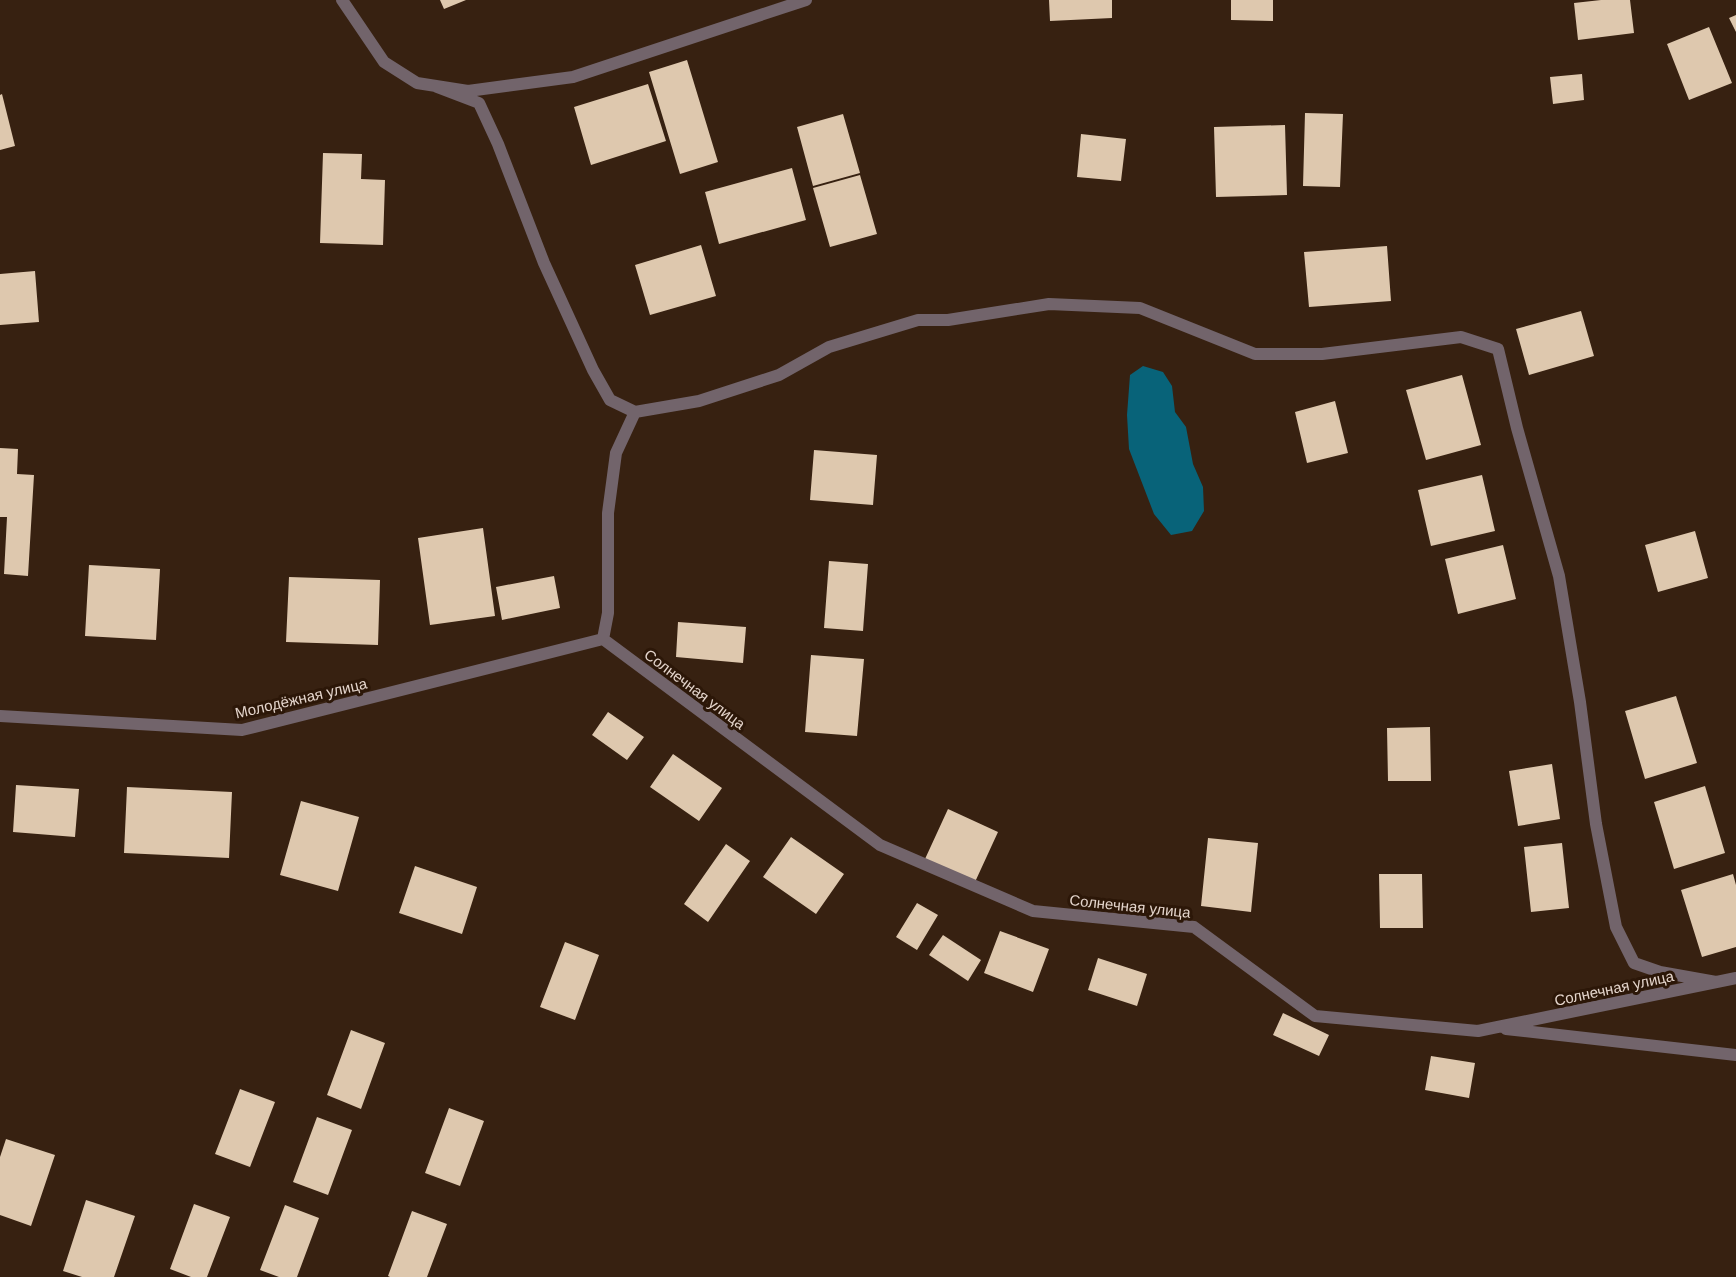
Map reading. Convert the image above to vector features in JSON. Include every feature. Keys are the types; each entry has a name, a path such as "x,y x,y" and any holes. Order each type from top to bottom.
{"street":[{"path":"342,0 384,62 417,83 468,91 573,78 807,0"},
{"path":"437,87 479,103 498,144 544,263 593,370 610,400 635,412 699,401 779,375 829,346 918,320 948,320 1049,304 1140,308 1255,354 1322,354 1461,337 1498,349 1517,428 1559,576 1580,702 1596,824 1616,927 1634,963 1660,972 1716,982"},
{"path":"603,639 608,613 609,503 616,453 635,412"},
{"name":"Молодёжная улица","path":"0,716 243,730 603,639"},
{"name":"Солнечная улица","path":"603,639 880,845 1033,911 1194,927 1315,1016 1478,1031 1736,978"},
{"path":"1493,1028 1736,1055"}],"water":[{"path":"1143,366 1163,372 1172,386 1175,412 1186,427 1193,464 1203,487 1204,511 1192,531 1171,535 1154,514 1129,449 1127,415 1130,375"}],"building":[{"path":"440,0 466,0 444,9"},
{"path":"1049,0 1112,0 1112,18 1050,21"},
{"path":"1231,0 1273,0 1273,21 1231,20"},
{"path":"1630,0 1634,33 1578,40 1574,3"},
{"path":"1736,15 1736,32 1729,18"},
{"path":"1709,27 1732,83 1689,100 1667,44"},
{"path":"687,60 718,162 680,174 649,72"},
{"path":"1582,74 1584,100 1553,104 1550,77"},
{"path":"648,84 666,141 591,165 574,107"},
{"path":"2,94 15,146 0,150 0,95"},
{"path":"1305,113 1343,114 1340,187 1303,186"},
{"path":"843,114 860,173 813,186 797,127"},
{"path":"1285,125 1287,195 1216,197 1214,127"},
{"path":"1081,134 1126,139 1121,181 1077,177"},
{"path":"323,153 362,154 361,179 385,180 383,245 320,243"},
{"path":"792,168 806,220 719,244 705,192"},
{"path":"860,175 877,234 830,247 813,188"},
{"path":"701,245 716,296 650,315 635,265"},
{"path":"1387,246 1391,301 1309,307 1304,252"},
{"path":"35,271 39,322 0,325 0,274"},
{"path":"1581,311 1594,356 1529,375 1516,329"},
{"path":"1462,375 1481,445 1426,460 1406,390"},
{"path":"1335,401 1348,453 1307,463 1295,412"},
{"path":"0,448 18,449 17,474 34,475 28,576 4,574 7,517 0,517"},
{"path":"814,450 877,455 873,505 810,500"},
{"path":"1482,475 1495,531 1431,546 1418,490"},
{"path":"483,528 495,616 430,625 418,538"},
{"path":"1695,531 1708,578 1658,592 1645,545"},
{"path":"1503,545 1516,599 1458,614 1445,559"},
{"path":"829,561 868,564 863,631 824,628"},
{"path":"89,565 160,569 156,640 85,636"},
{"path":"554,576 560,608 502,620 496,587"},
{"path":"289,577 380,580 378,645 286,642"},
{"path":"678,622 746,627 743,663 676,657"},
{"path":"811,655 864,659 857,736 805,732"},
{"path":"1676,696 1697,763 1645,779 1625,711"},
{"path":"608,712 644,737 627,760 592,735"},
{"path":"1430,727 1431,781 1388,781 1387,728"},
{"path":"673,754 722,788 699,821 650,787"},
{"path":"1552,764 1560,819 1518,826 1509,771"},
{"path":"16,785 79,789 75,837 13,832"},
{"path":"1705,786 1725,853 1674,869 1654,802"},
{"path":"127,787 232,792 229,858 124,853"},
{"path":"301,801 359,817 338,891 280,875"},
{"path":"948,809 998,832 975,882 925,859"},
{"path":"791,837 844,874 816,914 763,877"},
{"path":"1208,838 1258,843 1251,912 1201,906"},
{"path":"1562,843 1569,908 1531,912 1524,847"},
{"path":"726,844 750,861 708,922 684,904"},
{"path":"415,866 477,887 462,934 399,913"},
{"path":"1379,874 1422,874 1423,928 1380,928"},
{"path":"1733,874 1736,885 1736,947 1702,957 1681,890"},
{"path":"917,903 938,915 917,950 896,937"},
{"path":"1000,931 1049,949 1033,992 984,973"},
{"path":"943,935 981,960 968,981 929,955"},
{"path":"565,942 599,955 575,1020 540,1007"},
{"path":"1098,958 1147,974 1137,1006 1088,990"},
{"path":"1283,1013 1329,1035 1319,1056 1273,1035"},
{"path":"351,1030 385,1043 361,1109 327,1095"},
{"path":"1431,1056 1475,1063 1469,1098 1425,1090"},
{"path":"240,1089 275,1102 250,1167 215,1154"},
{"path":"449,1108 484,1121 460,1186 425,1173"},
{"path":"317,1117 352,1130 328,1195 293,1182"},
{"path":"6,1139 55,1155 31,1226 0,1215 0,1157"},
{"path":"86,1200 135,1216 114,1277 82,1277 63,1271"},
{"path":"194,1204 230,1217 207,1277 191,1277 170,1269"},
{"path":"285,1205 319,1218 297,1277 279,1277 260,1270"},
{"path":"412,1211 447,1224 427,1277 390,1277 388,1276"}]}
